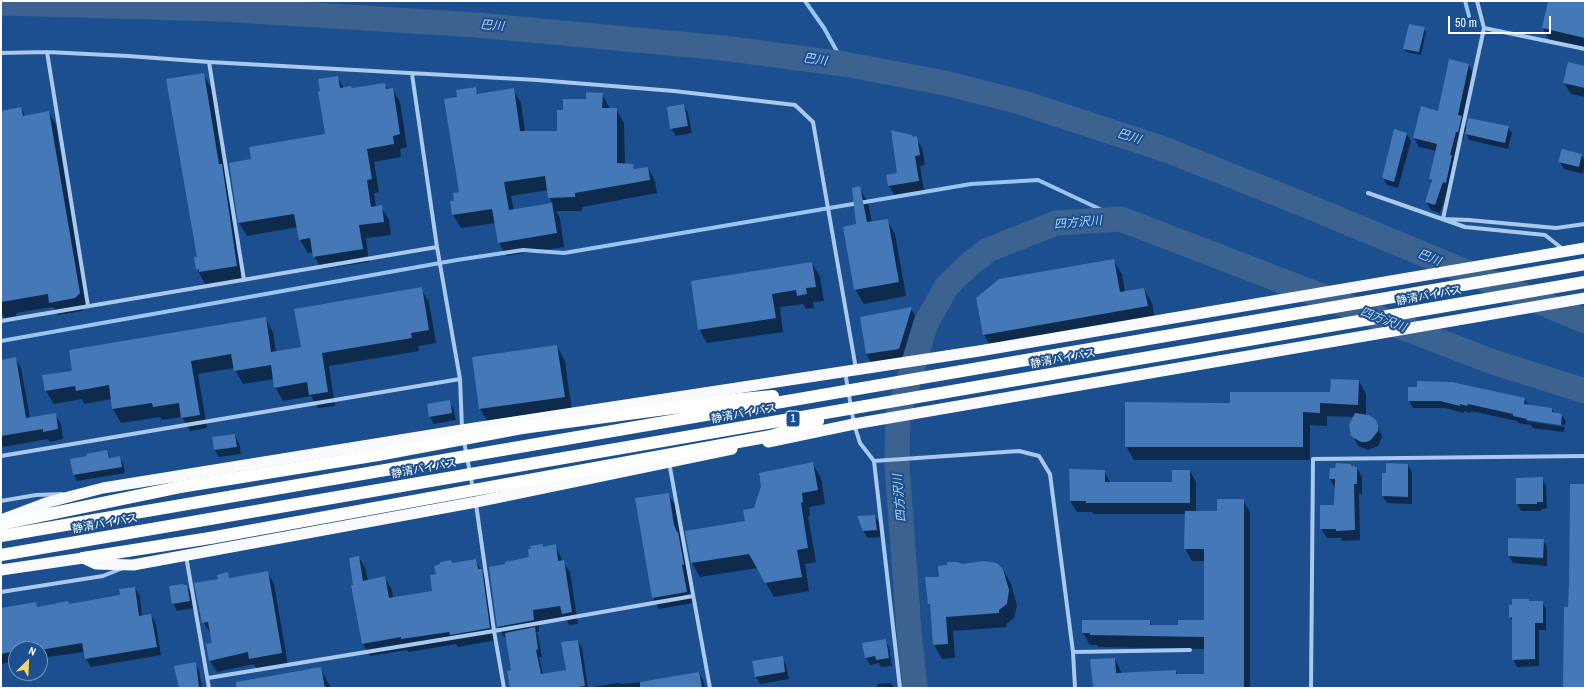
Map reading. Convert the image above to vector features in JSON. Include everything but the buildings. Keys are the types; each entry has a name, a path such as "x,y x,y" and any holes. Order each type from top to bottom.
{"highway":[{"path":"1,520 49,502 103,488 462,430 979,351 1585,248"},
{"name":"静清バイパス","path":"1,536 1585,264"},
{"name":"静清バイパス","path":"1,555 1585,282"},
{"name":"1","path":"1,570 83,558 96,564 133,565 186,556 476,502 854,424 1585,298"},
{"path":"1,524 180,488 378,455 530,427 741,399 839,392"},
{"path":"83,558 210,538 772,436 863,407"}],"street":[{"path":"1443,219 1484,28 1477,1"},
{"path":"1484,28 1585,49"},
{"path":"1,53 47,52 128,56 545,81 674,91 795,105 812,122 851,371 854,424 860,443 874,461 900,688"},
{"path":"47,52 88,306"},
{"path":"209,62 244,280"},
{"path":"412,74 437,247 460,379 462,430 476,502 494,631 504,688"},
{"path":"1368,193 1465,227 1545,235 1567,252"},
{"path":"1443,219 1556,228 1585,224"},
{"path":"1,321 437,247"},
{"path":"1,456 460,379"},
{"path":"874,461 1019,450 1039,456 1050,474 1073,652 1075,688"},
{"path":"1311,688 1313,458 1585,456"},
{"path":"669,462 692,596 710,688"},
{"path":"1,501 36,496 86,493"},
{"path":"186,556 210,688"},
{"path":"1,592 103,576 133,565"},
{"path":"208,678 494,631 692,596"},
{"path":"1073,652 1190,650"}],"waterway":[{"path":"805,1 824,28 844,64"},
{"path":"1465,1 1469,16"},
{"name":"巴川","path":"1,3 220,9 477,25 723,48 844,64 945,83 1020,102 1164,149 1300,203 1585,321"},
{"path":"1,341 457,260 523,250 564,253 971,184 1038,180 1121,219"},
{"name":"四方沢川","path":"915,688 909,631 897,465 898,415 926,323 947,286 971,263 988,250 1056,223 1121,219 1493,362 1585,391"}]}
